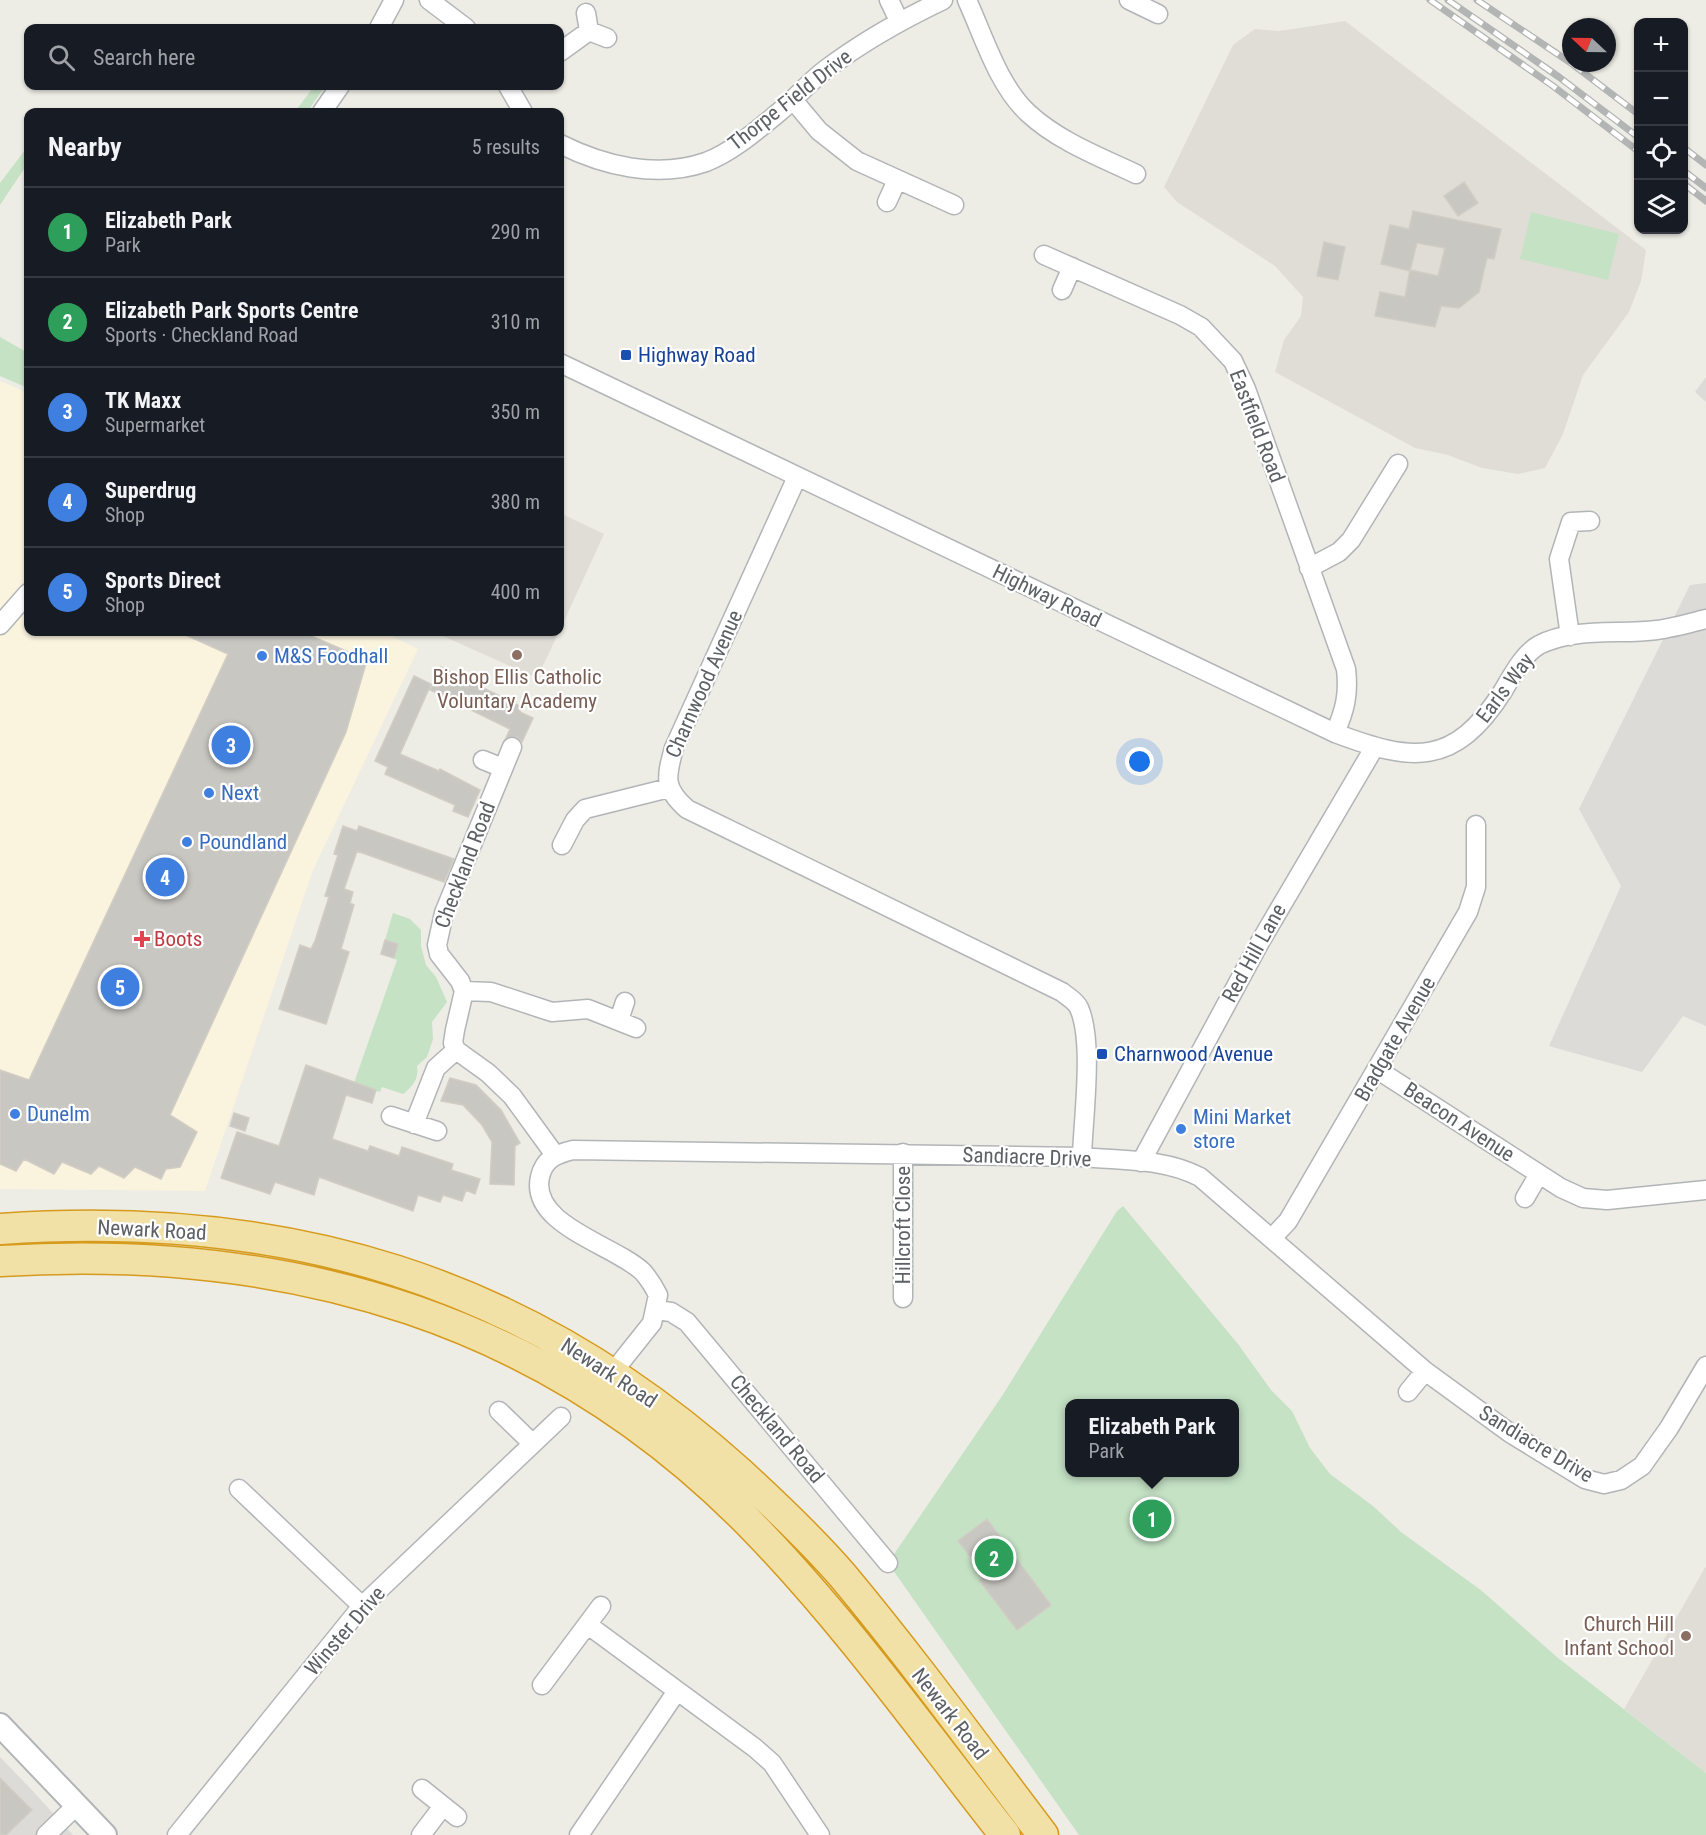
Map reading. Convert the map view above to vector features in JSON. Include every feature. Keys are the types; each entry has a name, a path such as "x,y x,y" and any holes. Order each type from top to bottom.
{"highway":[{"name":"Newark Road","path":"0,1229 72,1226 189,1230 272,1240 324,1250 383,1265 458,1291 524,1321 613,1372 698,1435 772,1502 842,1575 1043,1835"},
{"name":"Newark Road","path":"0,1261 95,1257 138,1258 195,1262 267,1272 374,1296 444,1321 529,1359 601,1403 681,1461 754,1528 820,1599 1005,1835"}],"street":[{"path":"380,24 394,0"},
{"path":"429,0 461,24"},
{"path":"889,0 899,21"},
{"name":"Thorpe Field Drive","path":"564,146 579,154 618,166 645,169 679,169 707,161 731,149 793,100 823,72 899,21 943,0"},
{"path":"968,0 1004,81 1028,113 1060,136 1136,174"},
{"path":"1129,0 1158,14"},
{"path":"564,48 588,22 608,38"},
{"path":"325,108 337,90"},
{"path":"512,90 521,108"},
{"path":"793,100 819,131 841,150 897,180 954,205"},
{"path":"887,202 897,180"},
{"name":"Eastfield Road","path":"1044,255 1187,319 1216,341 1233,361 1246,389 1308,568 1346,669 1349,693 1345,711 1335,733"},
{"path":"1062,290 1072,267"},
{"name":"Highway Road","path":"564,365 1335,733 1374,748"},
{"path":"1308,568 1339,552 1352,540 1398,464"},
{"name":"Charnwood Avenue","path":"797,477 674,748 666,774 669,789 687,809 1062,992 1077,1005 1083,1020 1086,1043 1082,1157"},
{"path":"1570,636 1559,559 1571,522 1590,521"},
{"path":"0,625 24,598"},
{"name":"Earls Way","path":"1374,748 1411,755 1443,749 1470,734 1490,711 1528,654 1538,646 1570,636 1657,630 1706,619"},
{"name":"Checkland Road","path":"464,991 460,981 439,954 438,931 512,747"},
{"name":"Red Hill Lane","path":"1141,1162 1260,942 1374,748"},
{"path":"483,760 503,768"},
{"path":"562,845 575,820 585,809 669,789"},
{"name":"Bradgate Avenue","path":"1272,1238 1288,1221 1378,1070 1470,905 1476,887 1476,825"},
{"path":"613,1372 652,1323 657,1295 642,1271 559,1220 546,1208 540,1197 540,1179 544,1164 555,1155 512,1096 488,1073 456,1050 453,1043 464,991 491,992 552,1012 588,1009 636,1028"},
{"path":"619,1020 625,1002"},
{"path":"414,1124 436,1068 456,1050"},
{"name":"Beacon Avenue","path":"1378,1070 1539,1174 1583,1198 1607,1200 1706,1190"},
{"path":"391,1116 437,1131"},
{"name":"Sandiacre Drive","path":"555,1155 573,1150 903,1153 1082,1157 1162,1162 1182,1167 1200,1177 1425,1371 1510,1433 1585,1479 1604,1484 1621,1480 1642,1466 1670,1428 1706,1366"},
{"name":"Hillcroft Close","path":"903,1153 903,1298"},
{"path":"1525,1198 1539,1174"},
{"name":"Checkland Road","path":"656,1310 671,1312 687,1322 888,1563"},
{"path":"1408,1392 1425,1371"},
{"path":"500,1411 532,1443"},
{"name":"Winster Drive","path":"177,1835 362,1606 561,1417"},
{"path":"239,1489 362,1606"},
{"path":"542,1685 602,1606"},
{"path":"588,1625 755,1748 771,1763 820,1835"},
{"path":"579,1835 677,1691"},
{"path":"0,1725 105,1835"},
{"path":"421,1835 450,1811 422,1789"},
{"path":"46,1835 77,1805"}],"shaded area":[{"path":"1345,21 1646,250 1641,281 1629,312 1583,375 1563,434 1545,468 1518,474 1482,468 1448,455 1415,448 1275,372 1284,340 1301,316 1303,297 1275,266 1177,202 1164,187 1233,45 1255,29 1279,31"},
{"path":"1706,377 1706,402 1695,392"},
{"path":"0,381 24,391 24,636 391,636 418,649 313,870 205,1191 0,1189"},
{"name":"Bishop Ellis Catholic Voluntary Academy","path":"564,515 604,534 564,621"},
{"path":"1706,583 1706,1026 1683,1016 1642,1072 1549,1046 1621,886 1579,809 1690,585"},
{"name":"Bishop Ellis Catholic Voluntary Academy","path":"443,636 557,636 537,678"},
{"name":"Church Hill Infant School","path":"1706,1566 1706,1773 1624,1709"},
{"path":"0,1757 29,1787 73,1835 0,1835"}],"green space":[{"path":"311,90 322,90 310,108 298,108"},
{"path":"24,151 24,169 0,205 0,183"},
{"path":"1531,212 1619,234 1608,280 1520,259"},
{"path":"0,337 24,351 24,386 0,376"},
{"path":"393,913 410,919 421,930 421,946 426,965 436,977 447,1002 432,1022 433,1039 427,1057 417,1066 414,1082 403,1094 382,1087 380,1092 354,1083 397,960 394,958 398,944 385,940"},
{"path":"1123,1206 1238,1344 1271,1390 1292,1411 1310,1448 1330,1474 1373,1506 1401,1532 1482,1591 1558,1658 1706,1773 1706,1835 1079,1835 888,1563 1002,1396 1117,1211"}],"building":[{"path":"1464,182 1478,203 1458,216 1444,196"},
{"path":"1413,211 1501,229 1494,259 1487,258 1479,292 1459,308 1441,306 1435,327 1375,316 1380,292 1405,297 1410,271 1381,264 1390,225 1409,229","holes":["1417,243 1445,248 1438,276 1410,270"]},
{"path":"1324,242 1345,247 1338,280 1317,276"},
{"path":"188,636 311,636 367,660 346,732 170,1115 197,1132 180,1167 166,1169 161,1179 135,1167 124,1178 99,1166 91,1174 62,1162 54,1174 24,1159 16,1171 0,1164 0,1070 29,1080 228,654"},
{"path":"441,667 522,707 520,712 533,718 522,742 516,736 506,738 510,729 430,690"},
{"path":"414,676 431,684 400,754 439,771 440,769 480,790 468,817 453,811 455,805 385,774 388,767 375,761"},
{"path":"343,826 357,831 359,826 454,859 444,882 357,851 344,889 353,892 350,903 354,905 341,949 349,952 326,1024 279,1009 300,945 311,949 315,941 329,897 325,896 338,855 334,854"},
{"path":"385,940 398,944 394,958 381,954"},
{"path":"306,1065 376,1090 372,1103 346,1095 332,1139 368,1151 370,1146 399,1156 402,1147 453,1164 451,1170 480,1179 475,1194 466,1190 462,1201 443,1195 440,1202 418,1195 413,1211 319,1177 314,1195 275,1182 270,1194 221,1178 237,1132 279,1146"},
{"path":"450,1078 476,1085 501,1110 520,1143 515,1146 514,1185 490,1184 492,1142 482,1125 463,1105 441,1101"},
{"path":"234,1113 249,1118 245,1131 230,1126"},
{"path":"987,1519 1051,1605 1017,1630 979,1580 985,1576 958,1541"},
{"path":"0,1778 32,1810 6,1835 0,1835"}],"railway":[{"path":"1430,0 1553,86 1634,148"},
{"path":"1448,0 1559,77 1634,134"},
{"path":"1477,0 1562,57"},
{"path":"1583,72 1634,111"},
{"path":"1688,151 1706,165"},
{"path":"1688,174 1706,188"},
{"path":"1688,187 1706,201"}],"place":[{"name":"Highway Road","path":"626,355"},
{"name":"Bishop Ellis Catholic Voluntary Academy","path":"517,655"},
{"name":"M&S Foodhall","path":"262,656"},
{"name":"TK Maxx","path":"231,745"},
{"name":"Next","path":"209,793"},
{"name":"Poundland","path":"187,842"},
{"name":"Superdrug","path":"165,877"},
{"name":"Boots","path":"142,939"},
{"name":"Sports Direct","path":"120,987"},
{"name":"Charnwood Avenue","path":"1102,1054"},
{"name":"Dunelm","path":"15,1114"},
{"name":"Mini Market store","path":"1181,1129"},
{"name":"Elizabeth Park","path":"1152,1519"},
{"name":"Elizabeth Park Sports Centre","path":"994,1558"},
{"name":"Church Hill Infant School","path":"1686,1636"}]}
